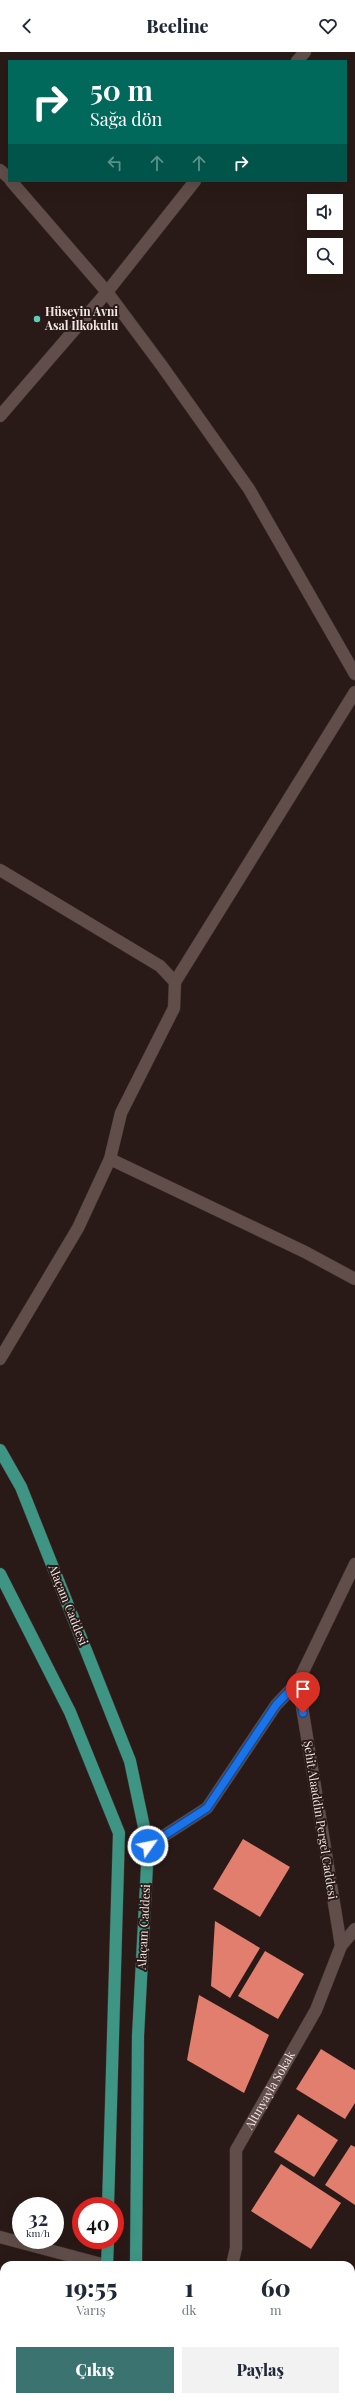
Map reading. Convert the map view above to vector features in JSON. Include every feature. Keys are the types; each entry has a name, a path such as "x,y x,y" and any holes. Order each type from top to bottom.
{"main road":[{"name":"Alaçam Caddesi","path":"0,1450 21,1487 130,1761 148,1846 138,2036 136,2261"},
{"path":"0,1574 70,1712 119,1833 108,2197"},
{"path":"106,2261 107,2249"}],"street":[{"path":"298,60 305,52"},
{"path":"0,170 8,177"},
{"path":"12,182 107,292 162,366 249,489 355,674"},
{"path":"0,416 107,292 194,182"},
{"path":"0,1359 78,1228 110,1159 121,1113 174,1008 175,982 355,692"},
{"path":"0,870 160,966 175,982"},
{"path":"110,1159 305,1252 355,1279"},
{"path":"148,1846 207,1808 276,1705 298,1682 355,1564"},
{"name":"Şehit Alaaddin Pergel Caddesi","path":"298,1682 341,1946"},
{"name":"Altınyayla Sokak","path":"233,2261 236,2248 236,2150 316,2010 341,1946 355,1928"},
{"path":"0,2237 87,2261"}],"building":[{"path":"243,1839 290,1867 260,1917 213,1889"},
{"path":"215,1921 260,1948 230,1998 211,1986"},
{"path":"265,1951 304,1974 278,2019 238,1996"},
{"path":"199,1995 269,2035 244,2093 187,2060"},
{"path":"321,2049 355,2070 355,2103 345,2119 296,2089"},
{"path":"298,2114 338,2140 314,2177 274,2152"},
{"path":"351,2145 355,2147 355,2205 325,2185"},
{"path":"281,2164 341,2203 311,2249 251,2211"}],"place":[{"name":"Hüseyin Avni Asal İlkokulu","path":"37,319"}],"route":[{"path":"148,1846 207,1808 276,1705 298,1682 303,1713"}]}
